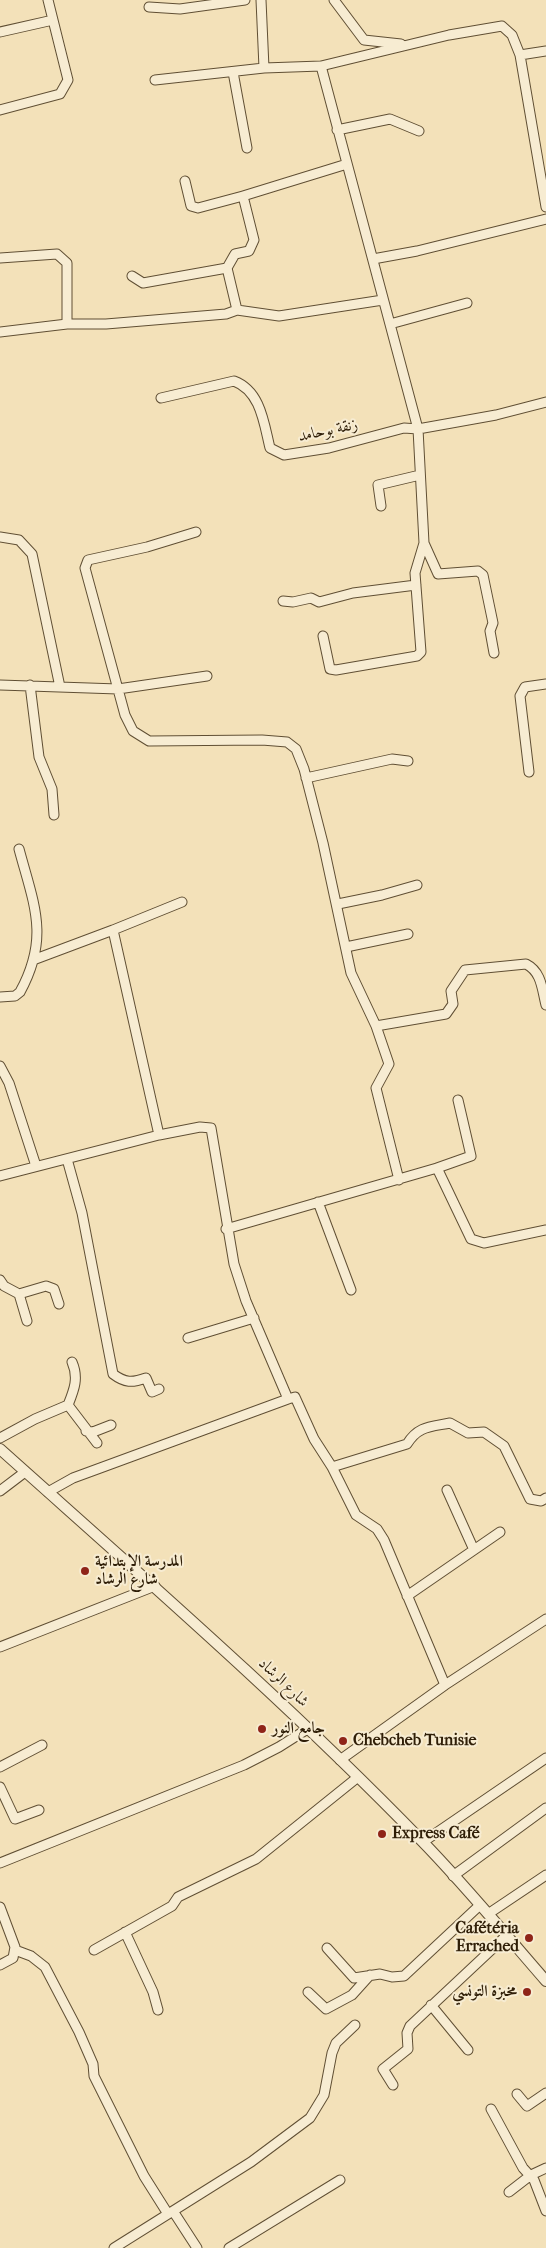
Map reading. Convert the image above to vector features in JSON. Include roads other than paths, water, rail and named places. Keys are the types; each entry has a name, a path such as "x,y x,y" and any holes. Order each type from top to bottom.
{"street":[{"path":"0,110 60,94 68,80 48,0"},
{"path":"149,7 180,9 245,0"},
{"path":"262,0 264,68"},
{"path":"334,0 364,40 408,45"},
{"path":"0,32 53,20"},
{"path":"155,80 264,68 321,66 408,45 502,26 512,35 520,55 546,207"},
{"path":"520,55 546,51"},
{"path":"321,66 418,429 424,543 415,573 421,652 417,656 336,670 330,669 323,636"},
{"path":"233,72 246,148"},
{"path":"337,130 390,119 419,131"},
{"path":"185,182 191,206 198,208 347,164"},
{"path":"237,310 227,268 235,254 249,251 254,240 243,196"},
{"path":"373,259 417,251 546,219"},
{"path":"0,258 57,254 67,262 67,324"},
{"path":"132,276 143,283 227,268"},
{"path":"0,332 67,324 106,324 226,314 237,310 279,316 383,300"},
{"path":"390,324 467,303"},
{"name":"زنقة بوحامد","path":"161,398 234,381 242,384 260,408 270,448 284,455 329,448 404,428 418,429 496,415 546,402"},
{"path":"380,506 378,484 420,475"},
{"path":"196,532 147,547 102,556 88,560 85,563 118,689 133,731 149,740 262,740 286,742 296,750 306,778 338,904 351,973 376,1026 389,1064 376,1088 399,1180"},
{"path":"0,537 19,540 32,554 60,687"},
{"path":"424,543 438,574 478,571 483,575 493,623 490,631 494,653"},
{"path":"283,601 293,602 311,598 319,602 353,593 416,585"},
{"path":"0,685 118,689 207,676"},
{"path":"529,772 520,696 525,687 546,684"},
{"path":"30,685 39,757 52,790 54,815"},
{"path":"306,778 392,759 408,760"},
{"path":"0,997 15,996 20,992 38,946 38,920 19,849"},
{"path":"338,904 417,885"},
{"path":"33,960 182,902"},
{"path":"113,930 159,1135"},
{"path":"346,947 408,934"},
{"path":"376,1026 446,1014 453,1004 451,991 465,970 526,964 534,968 539,976 546,1005"},
{"path":"1,1071 9,1083 36,1166"},
{"path":"226,1229 399,1180 471,1156 458,1100"},
{"path":"0,1176 159,1135 200,1127 211,1128 226,1229 234,1264 288,1399"},
{"path":"67,1159 82,1214 113,1374 121,1380 132,1383 146,1378 152,1392 159,1389"},
{"path":"437,1168 471,1239 484,1243 546,1230"},
{"path":"318,1202 351,1290"},
{"path":"0,1280 4,1286 19,1294 46,1286 54,1289 58,1304"},
{"path":"19,1294 27,1321"},
{"path":"188,1338 254,1318"},
{"path":"0,1438 35,1419 68,1405 76,1384 77,1372 72,1362"},
{"path":"48,1492 74,1478 294,1397 314,1439 332,1467 356,1515 377,1529 445,1685"},
{"path":"68,1405 97,1443"},
{"path":"332,1467 407,1444 413,1433 422,1428 450,1423 468,1433 484,1432 504,1446 530,1499 542,1501 546,1498"},
{"path":"86,1431 93,1432 111,1425"},
{"name":"شارع الرشاد","path":"0,1449 155,1586 308,1728 423,1842 546,1981"},
{"path":"0,1491 25,1472"},
{"path":"447,1490 474,1550"},
{"path":"407,1596 500,1532"},
{"path":"0,1647 155,1586"},
{"path":"340,1760 445,1685 546,1619"},
{"path":"0,1863 244,1765 279,1748 308,1728"},
{"path":"0,1767 42,1745"},
{"path":"423,1842 546,1758"},
{"path":"94,1950 172,1906 178,1897 256,1858 358,1777"},
{"path":"0,1787 15,1819 39,1810"},
{"path":"453,1876 546,1808"},
{"path":"488,1914 546,1875"},
{"path":"327,1948 354,1978 370,1974 404,1976 480,1905"},
{"path":"0,1907 15,1950 13,1958 0,1965"},
{"path":"125,1932 153,1992 158,2010"},
{"path":"393,2085 383,2070 408,2049 407,2033 410,2026 506,1936"},
{"path":"15,1950 38,1961 52,1979 93,2064 94,2076 144,2176 197,2248"},
{"path":"308,1992 326,2009 352,1996 370,1974"},
{"path":"431,2005 468,2050"},
{"path":"114,2248 267,2152 310,2118 324,2096 332,2053 336,2043 355,2024"},
{"path":"517,2094 526,2106 546,2093"},
{"path":"491,2109 524,2168 531,2175 546,2211"},
{"path":"509,2192 531,2175 546,2168"},
{"path":"229,2248 340,2180"}],"place":[{"name":"المدرسة الإبتدائية شارع الرشاد","path":"85,1571"},
{"name":"جامع النور","path":"262,1729"},
{"name":"Chebcheb Tunisie","path":"343,1741"},
{"name":"Express Café","path":"382,1834"},
{"name":"Cafétéria Errached","path":"529,1938"},
{"name":"مخبزة التونسي","path":"527,1992"}]}
